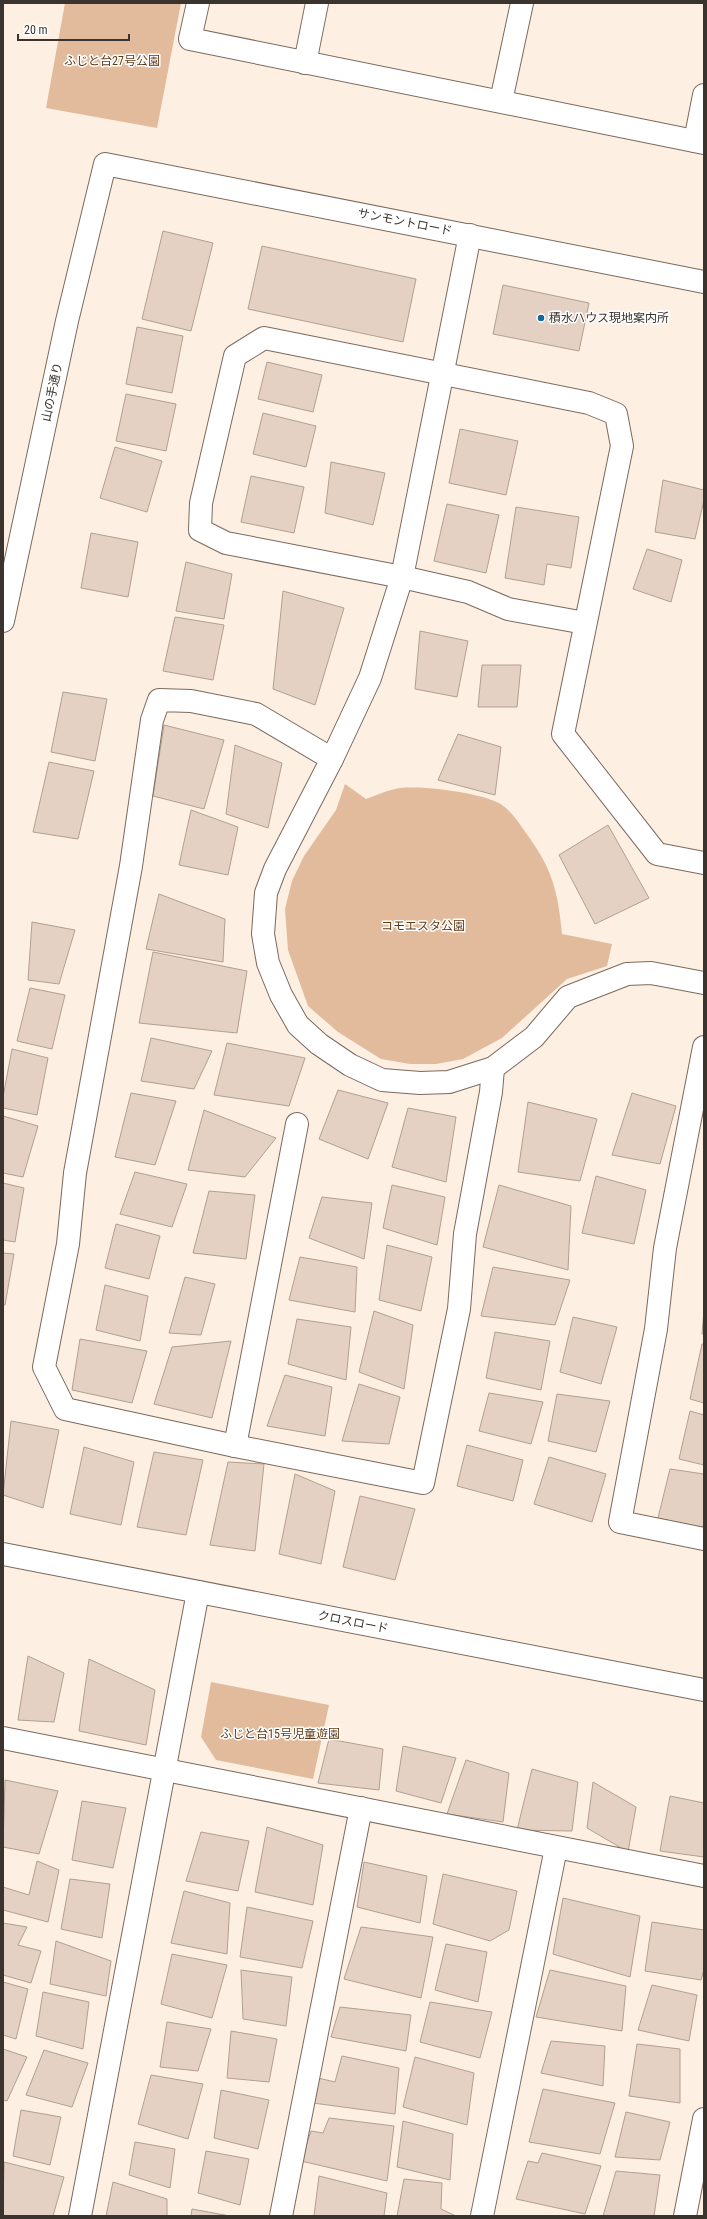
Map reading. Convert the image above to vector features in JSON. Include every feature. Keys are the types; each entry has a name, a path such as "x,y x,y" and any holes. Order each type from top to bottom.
{"street":[{"path":"198,3 190,39 699,142 704,95"},
{"path":"305,63 317,3"},
{"path":"501,101 522,3"},
{"name":"サンモントロード","path":"105,164 704,282"},
{"name":"山の手通り","path":"3,621 66,321 105,164"},
{"path":"470,235 402,577 370,678 332,759 275,868 266,893 263,934 268,964 281,995 298,1025 319,1044 350,1065 382,1080 420,1083 449,1082 493,1068 534,1037 568,998 627,974 651,973 704,983"},
{"path":"584,623 508,609 468,592 402,577 226,543 200,530 201,503 235,356 264,338 442,375 589,403 616,414 622,446 584,623 563,734 657,854 704,863"},
{"path":"332,759 256,714 191,701 159,700 152,720 131,866 75,1173 68,1244 44,1367 65,1409 235,1446 423,1482 459,1309 465,1234 491,1092 493,1068"},
{"path":"704,1047 665,1248 656,1329 620,1522 704,1539"},
{"path":"235,1446 298,1124"},
{"name":"クロスロード","path":"3,1554 704,1690"},
{"path":"80,2216 198,1592"},
{"path":"3,1738 704,1876"},
{"path":"281,2216 360,1808"},
{"path":"482,2216 556,1848"},
{"path":"685,2216 704,2118"}],"green space":[{"name":"ふじと台27号公園","path":"65,3 181,3 157,128 46,108"},
{"name":"コモエスタ公園","path":"345,784 366,799 395,789 418,788 466,793 502,805 521,825 548,869 556,892 562,934 612,944 607,966 567,979 502,1038 463,1059 436,1064 410,1064 381,1059 338,1032 308,1006 288,950 285,909 292,881 304,856 336,810"},
{"name":"ふじと台15号児童遊園","path":"211,1682 329,1705 313,1779 216,1760 201,1737"}],"building":[{"path":"163,231 213,243 191,331 142,319"},
{"path":"262,246 416,279 403,342 248,309"},
{"name":"積水ハウス現地案内所","path":"503,285 589,303 579,351 493,334"},
{"path":"137,327 183,336 172,393 126,384"},
{"path":"267,362 322,375 313,412 258,399"},
{"path":"126,394 176,404 166,451 116,441"},
{"path":"263,413 316,426 306,467 253,454"},
{"path":"460,429 518,441 506,495 449,483"},
{"path":"115,447 162,461 147,512 100,498"},
{"path":"331,462 385,473 373,525 325,513"},
{"path":"251,476 304,487 294,533 241,522"},
{"path":"663,480 704,490 704,500 695,539 655,532"},
{"path":"447,504 499,515 486,573 434,561"},
{"path":"516,507 579,517 571,568 547,564 544,585 505,578"},
{"path":"91,533 138,542 128,597 81,588"},
{"path":"647,549 682,560 671,602 633,589"},
{"path":"186,562 232,574 224,619 176,611"},
{"path":"283,591 344,608 315,705 273,689"},
{"path":"175,617 224,625 213,680 163,671"},
{"path":"420,631 468,641 457,697 415,689"},
{"path":"482,665 521,665 517,707 478,707"},
{"path":"63,692 107,699 95,761 51,752"},
{"path":"164,725 224,740 204,809 153,796"},
{"path":"458,734 501,747 495,795 438,780"},
{"path":"235,745 282,763 268,828 226,814"},
{"path":"49,762 94,771 78,839 33,832"},
{"path":"191,810 238,827 228,875 179,865"},
{"path":"608,825 649,898 595,924 559,855"},
{"path":"159,894 225,919 223,962 146,949"},
{"path":"32,922 75,930 59,984 28,980"},
{"path":"153,952 247,971 237,1033 139,1023"},
{"path":"30,988 65,995 52,1049 17,1041"},
{"path":"151,1038 212,1051 194,1089 141,1081"},
{"path":"227,1043 305,1058 289,1106 214,1095"},
{"path":"12,1049 48,1058 37,1115 3,1108 3,1097"},
{"path":"338,1090 388,1103 368,1159 319,1139"},
{"path":"131,1093 176,1101 155,1165 115,1157"},
{"path":"632,1093 676,1106 660,1164 612,1155"},
{"path":"528,1102 597,1119 580,1181 518,1172"},
{"path":"408,1108 456,1117 446,1182 392,1167"},
{"path":"204,1110 276,1138 245,1177 188,1170"},
{"path":"3,1116 38,1126 23,1177 3,1173"},
{"path":"135,1172 187,1184 172,1227 120,1214"},
{"path":"596,1176 646,1190 634,1244 582,1233"},
{"path":"3,1183 24,1188 15,1242 3,1240"},
{"path":"392,1185 445,1197 437,1245 383,1228"},
{"path":"499,1185 571,1206 568,1270 483,1247"},
{"path":"209,1191 255,1195 246,1259 193,1253"},
{"path":"322,1197 372,1203 364,1259 309,1238"},
{"path":"116,1224 160,1236 149,1279 105,1268"},
{"path":"387,1245 432,1257 421,1311 379,1300"},
{"path":"3,1253 14,1254 5,1305 3,1305"},
{"path":"300,1257 357,1267 355,1312 289,1300"},
{"path":"493,1267 570,1280 555,1325 481,1316"},
{"path":"185,1277 215,1284 201,1335 169,1333"},
{"path":"105,1285 148,1296 140,1341 96,1330"},
{"path":"704,1310 704,1334 702,1334"},
{"path":"374,1311 413,1325 404,1389 359,1372"},
{"path":"573,1317 617,1327 601,1384 560,1372"},
{"path":"297,1319 351,1327 346,1380 288,1364"},
{"path":"495,1332 550,1341 541,1390 486,1378"},
{"path":"80,1339 147,1351 132,1403 72,1390"},
{"path":"231,1341 212,1418 154,1404 172,1347"},
{"path":"702,1344 704,1344 704,1403 690,1399"},
{"path":"285,1375 332,1387 325,1436 267,1426"},
{"path":"359,1384 400,1397 389,1444 342,1441"},
{"path":"489,1393 543,1402 531,1444 479,1431"},
{"path":"557,1394 610,1401 596,1452 548,1441"},
{"path":"690,1411 704,1415 704,1465 679,1459"},
{"path":"11,1421 59,1430 43,1508 3,1495"},
{"path":"467,1445 523,1460 513,1501 457,1486"},
{"path":"84,1447 134,1462 121,1525 70,1514"},
{"path":"154,1452 203,1460 186,1535 137,1527"},
{"path":"549,1457 606,1474 592,1522 534,1504"},
{"path":"228,1462 264,1464 255,1551 210,1545"},
{"path":"670,1469 704,1474 704,1529 658,1518"},
{"path":"295,1474 335,1491 321,1564 279,1554"},
{"path":"360,1496 415,1509 395,1580 343,1567"},
{"path":"28,1656 64,1673 54,1722 18,1720"},
{"path":"89,1659 155,1690 146,1745 79,1731"},
{"path":"329,1739 383,1749 379,1790 318,1783"},
{"path":"403,1746 456,1758 441,1803 396,1791"},
{"path":"466,1760 509,1773 503,1822 447,1814"},
{"path":"532,1769 578,1782 572,1831 517,1830"},
{"path":"5,1780 58,1791 39,1854 3,1847"},
{"path":"593,1782 636,1807 628,1852 587,1828"},
{"path":"670,1796 704,1803 704,1857 660,1851"},
{"path":"82,1801 126,1808 113,1868 72,1860"},
{"path":"267,1827 323,1845 313,1905 255,1892"},
{"path":"201,1832 249,1841 238,1891 186,1881"},
{"path":"37,1861 59,1870 48,1922 3,1910 3,1887 29,1895"},
{"path":"364,1862 427,1876 420,1923 357,1907"},
{"path":"443,1874 517,1891 509,1930 490,1941 433,1924"},
{"path":"70,1879 110,1884 102,1938 61,1929"},
{"path":"184,1891 230,1903 227,1954 171,1943"},
{"path":"563,1898 640,1916 630,1977 553,1954"},
{"path":"247,1907 313,1921 302,1968 240,1957"},
{"path":"652,1922 704,1930 704,1969 701,1980 645,1971"},
{"path":"3,1923 27,1927 18,1945 41,1951 31,1983 3,1975"},
{"path":"361,1927 433,1937 421,1998 344,1979"},
{"path":"56,1941 111,1961 106,1996 50,1984"},
{"path":"446,1944 487,1952 478,2002 435,1990"},
{"path":"172,1954 227,1965 212,2018 161,2004"},
{"path":"241,1970 292,1977 286,2026 243,2019"},
{"path":"550,1970 626,1986 622,2031 536,2017"},
{"path":"3,1982 28,1989 16,2039 3,2035"},
{"path":"652,1985 697,1995 689,2041 638,2030"},
{"path":"43,1992 89,2002 83,2049 36,2036"},
{"path":"430,2002 492,2012 480,2058 420,2042"},
{"path":"340,2007 411,2015 406,2051 331,2037"},
{"path":"167,2022 211,2029 198,2071 160,2067"},
{"path":"231,2031 277,2039 269,2082 227,2078"},
{"path":"551,2041 605,2046 603,2086 541,2073"},
{"path":"637,2044 680,2049 680,2103 629,2096"},
{"path":"3,2049 27,2057 7,2101 3,2100"},
{"path":"44,2050 88,2063 72,2107 26,2095"},
{"path":"342,2056 399,2068 395,2114 313,2103 318,2078 335,2082"},
{"path":"415,2057 474,2073 467,2125 403,2107"},
{"path":"151,2075 203,2084 188,2139 138,2124"},
{"path":"543,2089 615,2103 600,2154 529,2142"},
{"path":"221,2090 269,2100 258,2149 214,2138"},
{"path":"21,2110 61,2117 50,2165 13,2156"},
{"path":"626,2112 670,2122 660,2160 615,2157"},
{"path":"329,2118 394,2126 387,2181 301,2161 311,2131 323,2133"},
{"path":"403,2121 453,2134 450,2180 397,2167"},
{"path":"135,2142 175,2149 170,2188 129,2175"},
{"path":"206,2151 249,2159 240,2205 198,2193"},
{"path":"542,2153 601,2166 585,2214 516,2199 528,2161 538,2163"},
{"path":"4,2162 64,2177 53,2216 3,2216"},
{"path":"616,2171 660,2175 654,2216 603,2216"},
{"path":"319,2176 387,2193 384,2216 314,2216"},
{"path":"404,2179 442,2183 441,2209 456,2216 397,2216"},
{"path":"113,2182 167,2199 167,2216 106,2216"},
{"path":"192,2209 230,2216 191,2216"}],"place":[{"name":"積水ハウス現地案内所","path":"541,318"}]}
